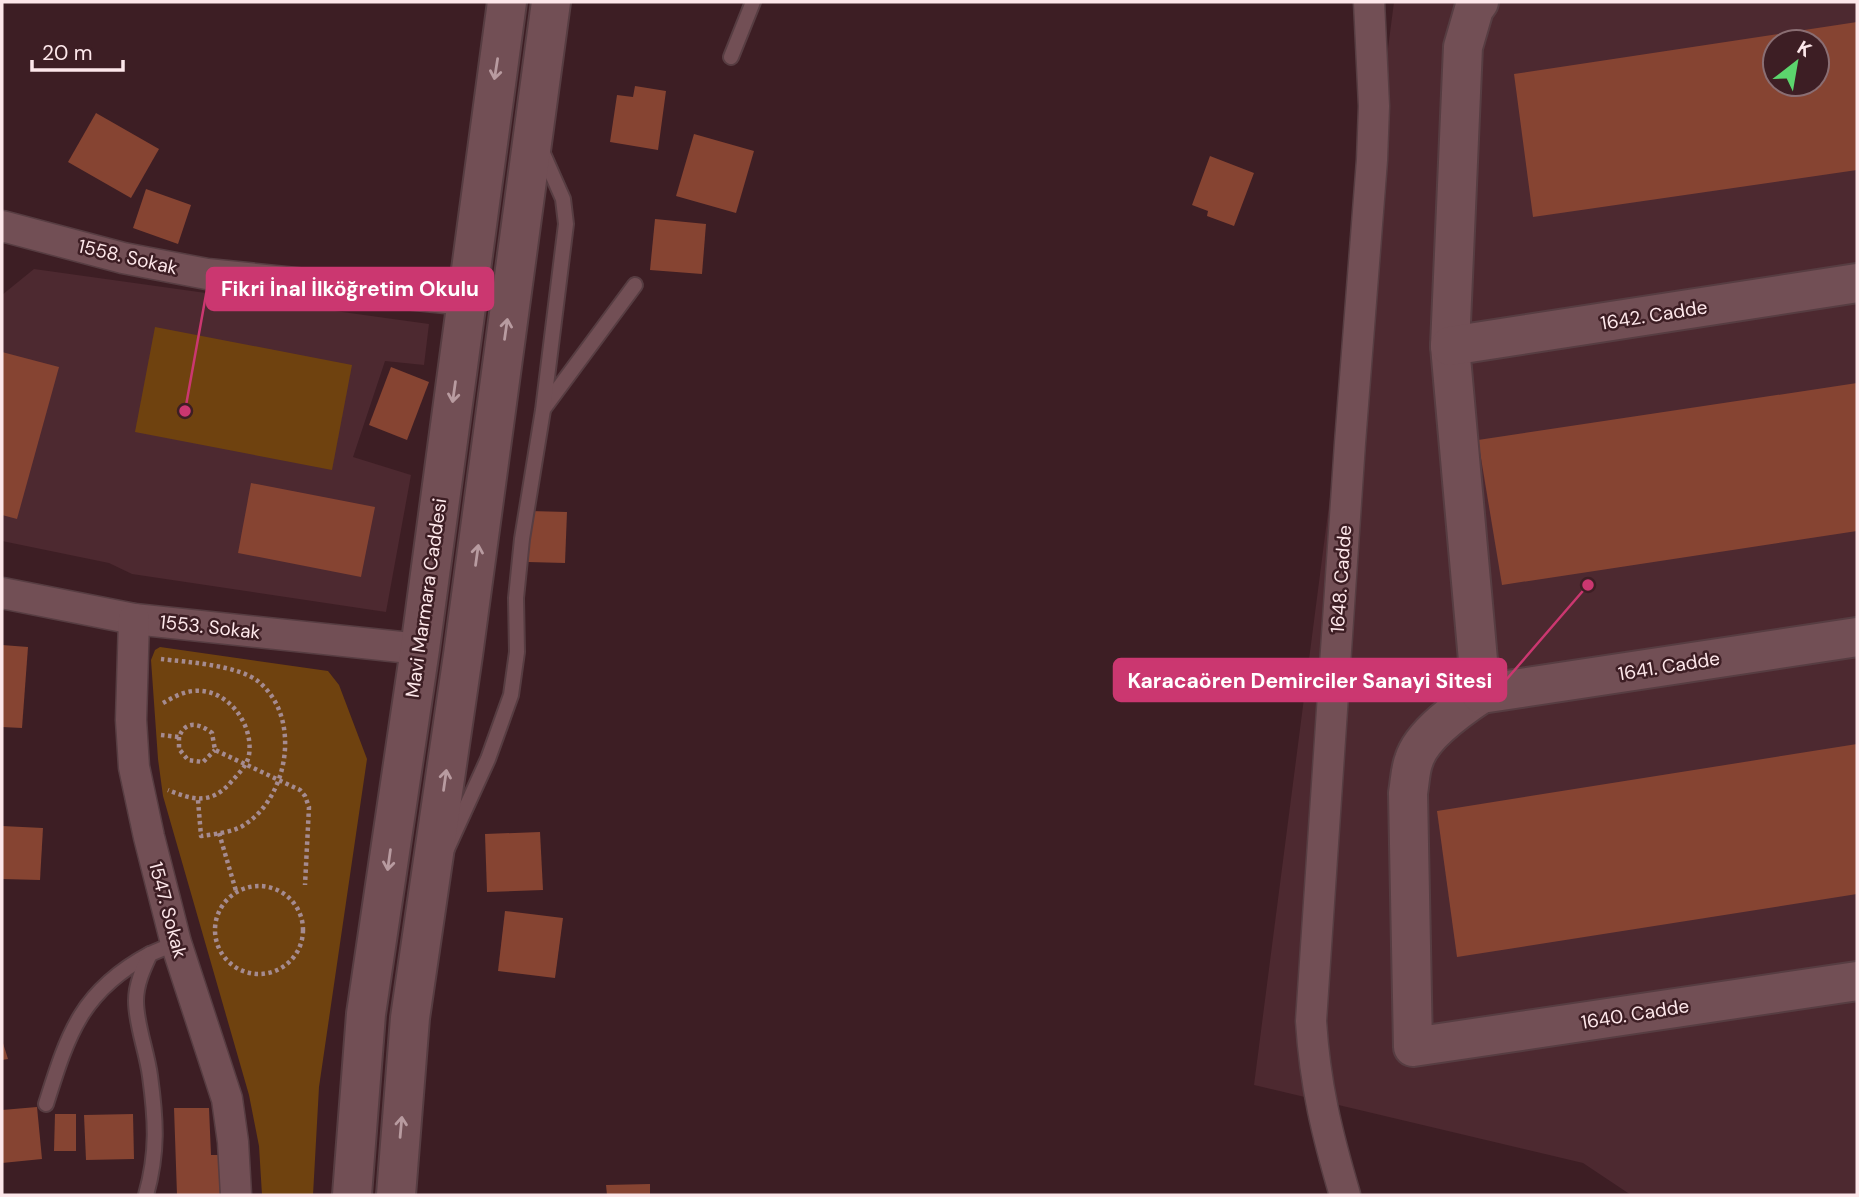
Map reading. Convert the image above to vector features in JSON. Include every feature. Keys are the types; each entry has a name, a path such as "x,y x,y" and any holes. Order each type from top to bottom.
{"street":[{"name":"Mavi Marmara Caddesi","path":"352,1195 366,1014 420,649 507,2"},
{"path":"396,1195 410,1018 463,655 551,2"},
{"name":"1648. Cadde","path":"1345,1195 1322,1114 1313,1061 1311,1021 1372,160 1374,106 1369,2"},
{"path":"1479,2 1474,9 1463,47 1450,346 1481,694"},
{"name":"1558. Sokak","path":"2,226 123,258 207,274 466,300"},
{"name":"1642. Cadde","path":"1450,346 1857,283"},
{"name":"1553. Sokak","path":"2,593 134,619 420,649"},
{"name":"1547. Sokak","path":"134,619 134,767 146,825 163,949 227,1099 236,1195"},
{"name":"1641. Cadde","path":"1481,694 1857,638"},
{"name":"1640. Cadde","path":"1481,694 1441,724 1414,758 1408,793 1413,1047 1857,981"}],"lane":[{"path":"731,57 753,2"},
{"path":"430,881 458,829 488,759 511,695 517,652 516,598 521,551 543,410 566,224 563,199 532,132"},
{"path":"543,410 635,285"},
{"path":"46,1104 61,1058 79,1016 101,988 126,967 163,949"},
{"path":"146,1195 156,1154 156,1123 136,1001 140,977 163,949"}],"path":[{"path":"161,659 231,669 247,674 260,682 280,714 285,753 280,780 269,799 246,825 201,836 198,800"},
{"path":"163,704 174,696 190,691 206,691 231,705 242,718 248,737 249,756 245,765 217,795 198,800 168,790"},
{"path":"194,723 212,733 215,750 203,762 188,760 179,749 179,737 183,730 194,723"},
{"path":"132,734 179,737"},
{"path":"215,750 300,790 305,796 309,807 305,885"},
{"path":"219,833 236,891"},
{"path":"251,886 279,890 298,909 304,929 302,944 294,957 282,968 266,974 251,974 230,963 221,952 215,938 216,921 221,907 236,891 251,886"}],"shaded area":[{"path":"1394,2 1857,2 1857,1195 1631,1195 1583,1163 1254,1085"},
{"path":"34,269 429,324 424,365 385,361 353,457 411,475 386,612 132,574 109,563 2,541 2,295"},
{"path":"155,327 352,365 332,470 135,432"},
{"path":"160,647 328,671 339,685 367,759 319,1087 313,1195 262,1195 259,1146 249,1095 163,796 151,660 155,650"}],"building":[{"path":"1857,22 1857,170 1533,217 1514,74 1761,37 1761,98 1831,98 1831,28 1817,28"},
{"path":"635,86 666,91 658,150 610,142 617,95 633,97"},
{"path":"96,113 159,149 131,198 68,162"},
{"path":"694,134 754,151 736,213 676,196"},
{"path":"1210,156 1254,173 1234,226 1207,216 1208,211 1192,205"},
{"path":"146,189 191,205 178,244 133,228"},
{"path":"655,219 706,224 702,274 650,270"},
{"path":"2,352 59,367 17,519 2,515"},
{"path":"391,367 429,382 407,440 369,425"},
{"path":"1857,383 1857,531 1502,585 1478,440"},
{"path":"251,483 375,507 361,577 238,553"},
{"path":"530,511 567,512 565,563 528,562"},
{"path":"2,645 28,647 22,728 2,727"},
{"path":"1857,744 1857,894 1457,957 1437,811"},
{"path":"2,826 43,828 40,880 2,879"},
{"path":"540,832 543,890 487,892 485,834"},
{"path":"505,911 563,918 555,978 498,971"},
{"path":"2,1040 8,1059 2,1060"},
{"path":"37,1107 42,1159 2,1163 2,1110"},
{"path":"174,1108 209,1108 211,1155 219,1155 221,1195 177,1195"},
{"path":"55,1114 76,1114 76,1151 54,1151"},
{"path":"133,1114 134,1159 86,1160 84,1115"},
{"path":"650,1184 650,1195 607,1195 606,1185"}],"place":[{"name":"Fikri İnal İlköğretim Okulu","path":"185,411"},
{"name":"Karacaören Demirciler Sanayi Sitesi","path":"1588,585"}]}
